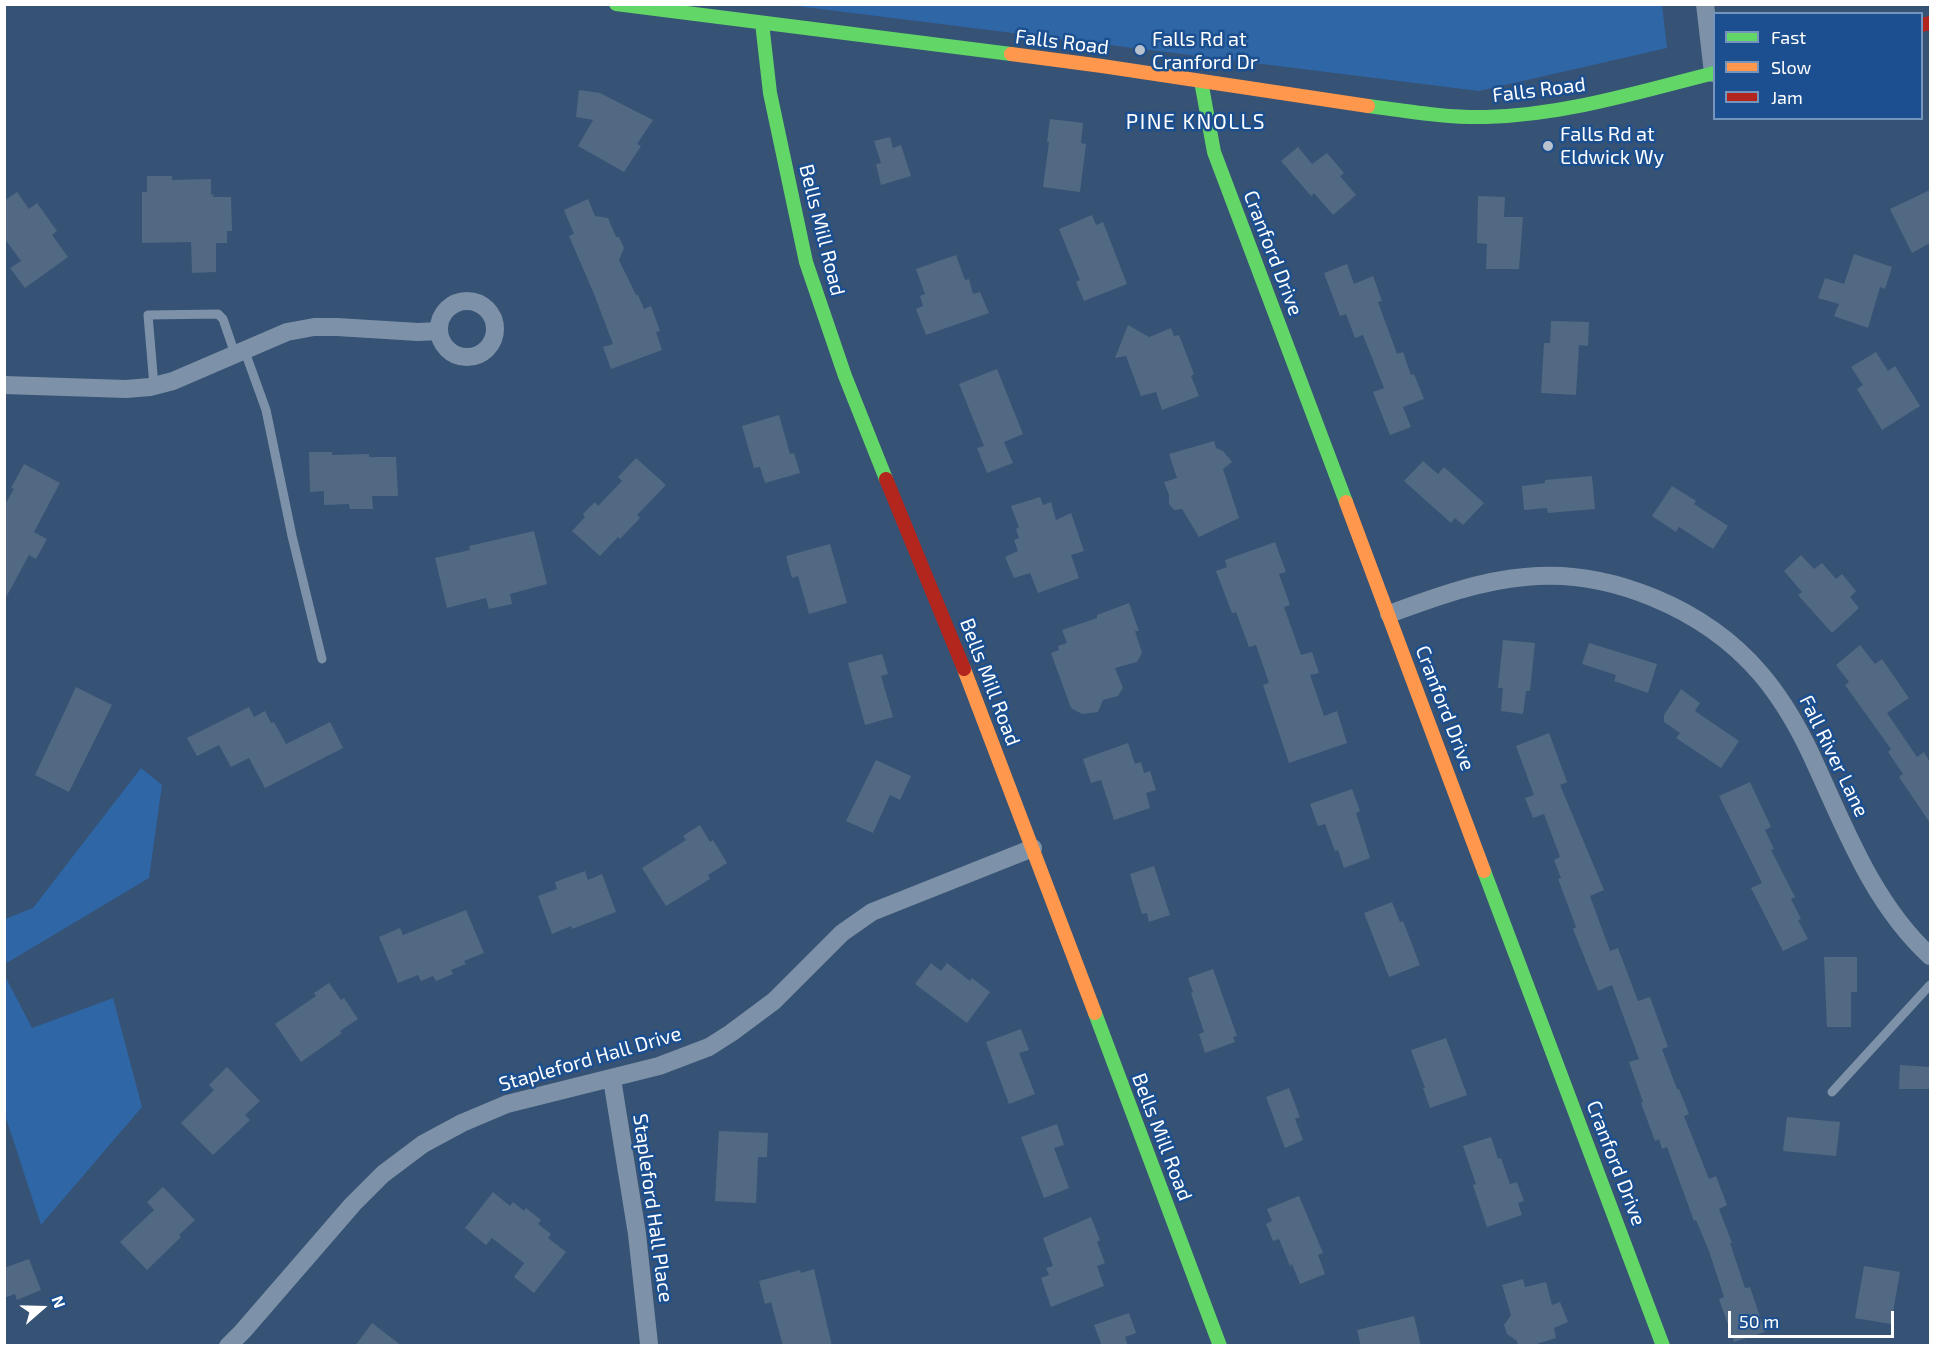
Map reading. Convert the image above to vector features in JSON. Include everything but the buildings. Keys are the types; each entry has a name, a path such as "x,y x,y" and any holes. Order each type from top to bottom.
{"street":[{"name":"Falls Road","path":"616,4 1102,66 1418,113 1508,116 1571,109 1713,73"},
{"path":"1705,4 1713,65"},
{"name":"Bells Mill Road","path":"762,23 770,93 806,262 845,376 899,513 948,627 1220,1346"},
{"name":"Cranford Drive","path":"1201,81 1214,152 1664,1346"},
{"path":"4,385 126,389 154,386 173,381 287,332 314,327 439,331"},
{"name":"Fall River Lane","path":"1389,614 1448,593 1492,582 1526,577 1560,576 1605,583 1632,591 1670,606 1698,621 1732,646 1760,673 1784,703 1859,859 1888,908 1930,956"},
{"name":"Stapleford Hall Drive","path":"228,1346 353,1204 383,1174 419,1146 462,1123 507,1104 612,1079 668,1063 709,1047 774,1001 842,933 872,912 1033,848"},
{"name":"Stapleford Hall Place","path":"612,1079 637,1234 650,1345"}],"lane":[{"path":"154,386 148,315 218,314 223,319 266,410 292,536 322,659"},
{"path":"1833,1092 1930,985"}],"shaded area":[{"path":"788,5 1662,5 1667,48 1479,91"},
{"path":"141,768 162,785 149,878 5,964 5,919 33,908"},
{"path":"4,974 32,1028 113,998 142,1107 41,1225 5,1115"}],"traffic: fast":[{"path":"616,4 1011,54"},
{"path":"762,23 770,93 806,262 845,376 886,479"},
{"path":"1368,106 1457,116 1515,115 1573,107 1713,73"},
{"path":"1201,81 1214,152 1346,502"},
{"path":"1484,871 1663,1346"},
{"path":"1095,1013 1220,1346"}],"traffic: slow":[{"path":"1011,54 1368,106"},
{"path":"1346,502 1484,871"},
{"path":"964,669 1095,1013"}],"traffic: jam":[{"path":"1923,25 1930,23"},
{"path":"886,479 964,669"}],"place":[{"name":"Falls Rd at Cranford Dr","path":"1140,50"},
{"name":"Falls Rd at Eldwick Wy","path":"1548,146"}],"district":[{"name":"PINE KNOLLS","path":"1196,122"}]}
